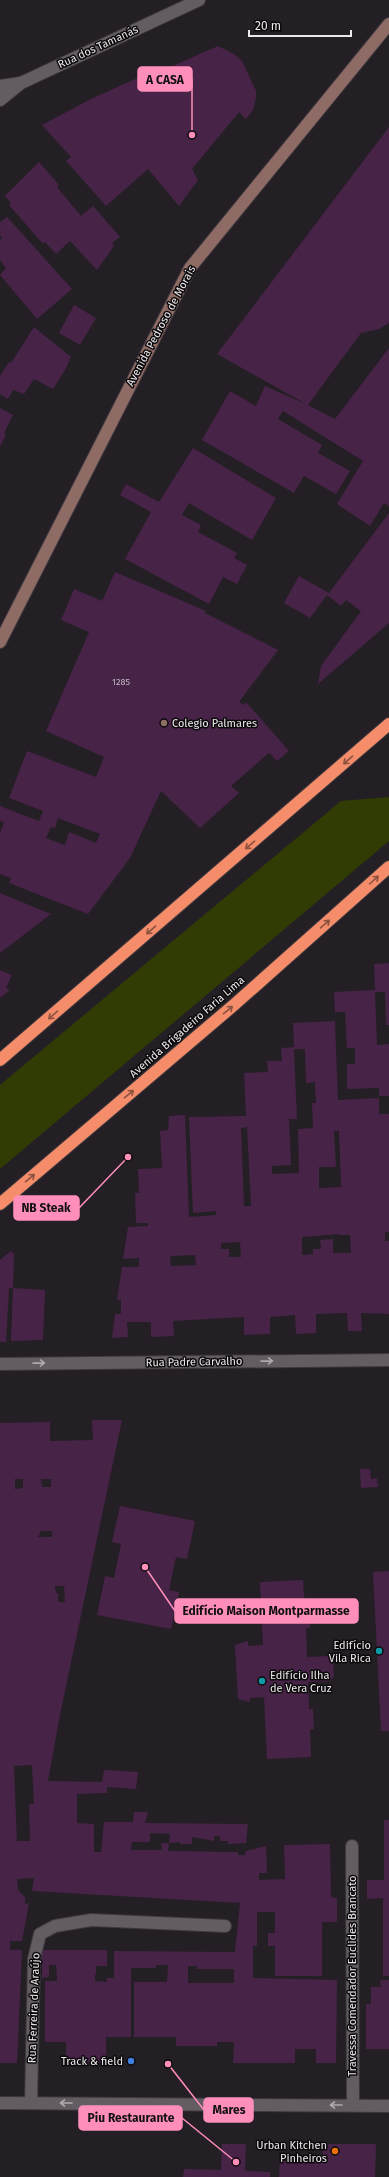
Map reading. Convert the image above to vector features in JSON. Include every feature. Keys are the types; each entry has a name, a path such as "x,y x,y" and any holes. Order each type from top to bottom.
{"highway":[{"path":"0,1060 383,735 389,724"},
{"name":"Avenida Brigadeiro Faria Lima","path":"0,1204 235,1004 389,867"}],"main road":[{"name":"Avenida Pedroso de Morais","path":"0,642 190,268 389,24"}],"street":[{"name":"Rua dos Tamanás","path":"0,100 21,83 199,0"},
{"path":"0,86 21,83"},
{"name":"Rua Padre Carvalho","path":"0,1364 389,1360"},
{"name":"Travessa Comendador Euclides Brancato","path":"352,1846 353,2105"},
{"name":"Rua Ferreira de Araújo","path":"31,2103 34,1959 40,1934 54,1926 91,1920 225,1926"},
{"path":"0,2103 389,2106"}],"green space":[{"path":"389,797 389,841 0,1169 0,1085 341,801"}],"building":[{"path":"218,46 234,54 242,61 256,91 253,110 246,119 239,112 192,169 198,180 179,206 148,169 106,206 66,161 71,157 42,125 89,100 144,75 145,78"},
{"path":"389,127 389,323 379,329 361,333 308,405 335,419 389,348 389,506 384,503 370,526 337,504 363,461 283,411 278,419 322,445 318,453 350,471 336,494 304,476 294,493 202,440 230,391 256,406 265,386 306,404 217,354"},
{"path":"39,162 59,185 57,187 81,216 93,206 120,237 112,243 114,246 97,270 70,241 56,254 45,242 43,244 9,205 11,203 5,196"},
{"path":"7,217 72,289 37,319 0,275 6,268 0,260 0,240 2,238 0,235 0,222"},
{"path":"74,305 96,318 80,345 59,333"},
{"path":"34,327 71,357 53,389 34,379 24,394 13,390 8,399 0,394 0,376 9,362 11,363"},
{"path":"0,408 13,415 4,433 6,435 0,446"},
{"path":"193,448 276,498 252,540 189,503 182,515 201,525 198,532 237,553 234,558 247,565 237,584 223,577 209,604 125,559 151,512 120,495 126,484 159,502"},
{"path":"389,513 389,623 318,684 321,666 361,611 346,600 341,606 327,595 310,618 284,603 299,576 329,593"},
{"name":"Colegio Palmares","path":"115,572 206,611 205,613 278,650 239,702 244,705 246,702 289,751 277,761 269,753 231,786 239,793 200,828 161,791 130,858 88,914 9,883 11,878 0,874 0,833 4,822 0,821 0,806 39,821 43,811 9,798 27,751 96,777 104,757 46,731 89,632 61,620 74,589 102,601","holes":["58,818 100,834 96,843 69,832 65,845 46,838 51,827 55,828"]},
{"path":"0,893 51,914 0,953"},
{"path":"389,963 389,1025 386,1025 385,992 375,992 377,1045 389,1044 389,1096 379,1096 379,1088 347,1089 347,1064 355,1064 355,1048 347,1048 345,1012 335,1012 334,992 375,990 374,964"},
{"path":"0,970 12,975 6,988 10,990 0,998"},
{"path":"335,1021 338,1100 379,1098 379,1114 389,1114 389,1232 385,1232 385,1241 389,1241 389,1314 361,1313 362,1331 348,1331 347,1313 316,1314 316,1333 296,1334 295,1315 270,1317 270,1334 244,1335 244,1317 173,1321 174,1336 151,1337 151,1322 127,1322 128,1337 112,1338 115,1314 121,1314 121,1300 117,1300 122,1267 139,1267 139,1258 123,1259 128,1227 148,1226 148,1223 136,1223 135,1193 139,1193 138,1169 162,1168 160,1131 168,1130 169,1116 185,1115 189,1217 216,1215 216,1211 193,1213 189,1117 246,1116 244,1073 268,1072 267,1061 282,1061 281,1048 294,1047 293,1023","holes":["294,1049 305,1049 306,1083 315,1082 316,1103 312,1103 313,1128 298,1129 299,1173 272,1174 272,1166 291,1165 289,1119 297,1119","247,1127 251,1206 244,1206 241,1128","334,1131 339,1131 341,1187 319,1188 319,1167 336,1167","339,1234 350,1235 351,1253 333,1253 333,1239 320,1240 321,1249 313,1249 313,1254 302,1255 302,1237","240,1242 241,1257 229,1257 229,1249 221,1249 221,1243","195,1255 196,1265 171,1266 170,1256"]},
{"path":"11,1251 14,1254 13,1288 9,1288 6,1342 0,1342 0,1260"},
{"path":"13,1288 45,1290 43,1340 11,1341"},
{"path":"92,1420 122,1420 60,1715 48,1781 102,1782 104,1770 138,1772 136,1789 107,1787 107,1793 77,1794 77,1823 94,1824 94,1852 101,1852 104,1822 133,1822 134,1812 148,1812 145,1823 248,1824 246,1843 228,1844 228,1841 220,1841 220,1836 214,1836 214,1841 192,1837 192,1844 180,1844 180,1842 169,1843 168,1851 238,1852 238,1855 245,1855 246,1851 266,1846 267,1873 259,1873 259,1880 285,1879 284,1845 330,1844 331,1897 337,1898 337,1922 322,1922 322,1976 275,1976 275,1946 268,1946 268,1933 275,1933 275,1912 257,1912 257,1946 253,1946 253,1978 337,1980 336,2063 316,2063 316,2049 295,2049 295,2063 233,2063 234,2042 217,2042 217,2046 176,2046 176,2037 134,2037 134,1982 167,1982 168,1965 156,1965 156,1968 131,1968 131,2037 106,2037 106,2063 66,2062 66,2042 45,2042 45,1981 57,1981 56,1965 49,1965 49,1977 42,1978 42,1950 107,1950 107,1966 96,1966 95,1981 107,1982 106,1978 114,1978 114,1951 235,1952 240,1903 32,1891 34,1878 17,1879 18,1890 25,1897 25,1904 29,1903 22,1941 10,1941 10,1950 22,1950 17,2063 0,2063 0,1423 50,1422 50,1441 93,1440","holes":["15,1479 23,1479 23,1488 15,1489","41,1479 51,1479 51,1487 42,1487","41,1531 52,1531 52,1537 38,1537","55,1586 64,1586 65,1602 58,1602 58,1593 56,1593","32,1765 34,1804 29,1804 30,1841 17,1841 14,1766","150,1833 170,1834 169,1843 161,1843 162,1850 131,1850 132,1842 150,1842","188,1966 197,1966 197,1969 234,1969 234,1983 188,1983"]},
{"path":"360,1469 370,1469 371,1479 377,1478 378,1487 361,1488"},
{"path":"120,1506 195,1521 187,1559 176,1557 169,1590 179,1592 171,1629 97,1615 105,1576 114,1578 121,1544 112,1542"},
{"name":"Edifício Vila Rica","path":"389,1571 389,1731 381,1731 373,1572"},
{"name":"Edifício Ilha de Vera Cruz","path":"303,1580 305,1609 309,1609 310,1628 306,1628 307,1657 328,1656 333,1659 334,1676 330,1681 308,1682 309,1709 313,1709 314,1729 310,1730 311,1757 267,1759 264,1697 250,1698 250,1702 238,1699 235,1645 248,1641 248,1646 263,1645 260,1582"},
{"path":"384,1820 389,1820 389,1976 383,1976 383,1898 367,1899 367,1880 384,1880"},
{"path":"380,1980 389,1980 389,2049 366,2049 366,2004 371,2004 371,1987 381,1987"},
{"path":"222,2144 246,2144 245,2171 270,2172 270,2177 183,2177 184,2169 221,2170"},
{"path":"323,2144 376,2144 375,2177 279,2177 280,2161 322,2161"}],"place":[{"name":"A CASA","path":"192,135"},
{"name":"Colegio Palmares","path":"164,723"},
{"name":"NB Steak","path":"128,1157"},
{"name":"Edifício Maison Montparmasse","path":"145,1567"},
{"name":"Edifício Vila Rica","path":"379,1651"},
{"name":"Edifício Ilha de Vera Cruz","path":"262,1681"},
{"name":"Track & field","path":"131,2061"},
{"name":"Mares","path":"168,2064"},
{"name":"Urban Kitchen Pinheiros","path":"335,2151"},
{"name":"Piu Restaurante","path":"236,2162"}]}
